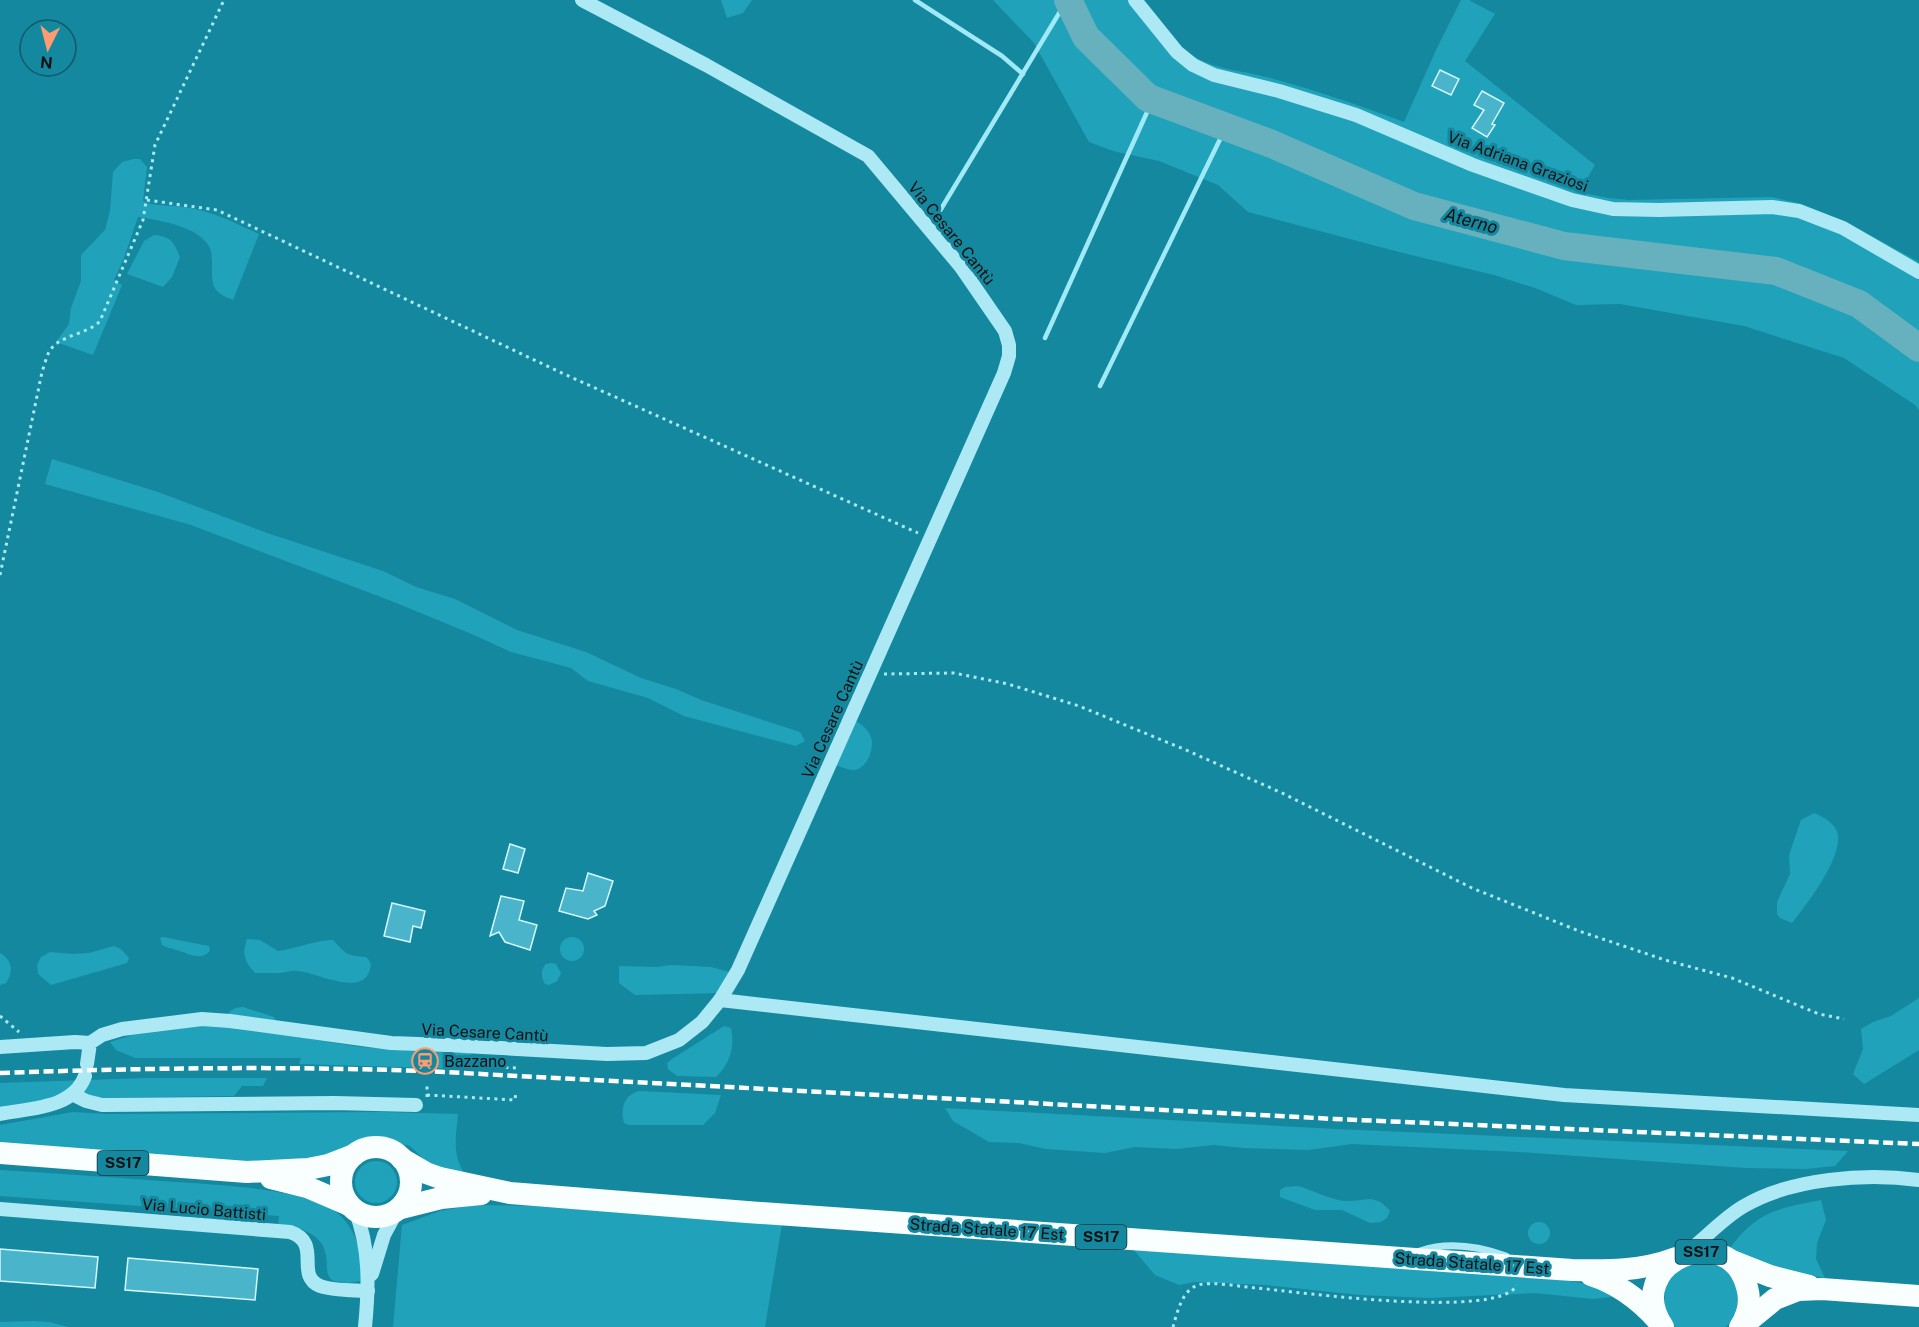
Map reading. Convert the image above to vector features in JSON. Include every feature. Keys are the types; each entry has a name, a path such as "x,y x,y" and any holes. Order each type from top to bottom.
{"main road":[{"name":"SS17","path":"0,1154 247,1172 328,1165 368,1148 394,1152 402,1159"},
{"path":"352,1208 342,1190 341,1179 347,1163 354,1155"},
{"name":"Strada Statale 17 Est","path":"402,1159 440,1178 510,1193 747,1212 1572,1270 1630,1270 1654,1266 1680,1256"},
{"path":"399,1209 408,1199 411,1187 409,1169 402,1159"},
{"name":"SS17","path":"247,1172 307,1187 368,1217 390,1215 399,1209"},
{"name":"Strada Statale 17 Est","path":"399,1209 441,1198 510,1193"},
{"name":"SS17","path":"1661,1325 1654,1307 1656,1283 1664,1269 1680,1256 1707,1252 1770,1276 1822,1289"},
{"name":"SS17","path":"1724,1257 1738,1269 1748,1292 1748,1308 1740,1327"},
{"name":"Strada Statale 17 Est","path":"1572,1270 1603,1279 1622,1288 1638,1299 1661,1325"},
{"name":"SS17","path":"1740,1327 1767,1304 1782,1295 1798,1290 1822,1289 1919,1296"}],"street":[{"name":"Via Cesare Cantù","path":"90,1043 102,1035 122,1029 202,1019 385,1043 635,1054 658,1050 679,1040 702,1022 720,1000 738,970 1004,373 1009,356 1009,345 1005,330 961,267 868,156 706,65 582,0"},
{"name":"Via Adriana Graziosi","path":"1135,0 1177,52 1193,65 1214,75 1279,91 1356,115 1473,165 1561,196 1613,209 1772,207 1799,211 1843,228 1919,272"},
{"path":"720,1000 1564,1095 1919,1115"},
{"path":"0,1047 90,1043 86,1070 74,1095 58,1102 0,1114"},
{"path":"74,1095 102,1105 347,1103 416,1106"},
{"path":"1680,1256 1744,1206 1797,1186 1862,1178 1919,1180"},
{"path":"352,1208 363,1233 366,1247 368,1291 365,1327"},
{"name":"Via Lucio Battisti","path":"0,1209 290,1232 306,1244 308,1270 315,1283 327,1287 368,1291"},
{"path":"368,1291 384,1235 399,1209"},
{"path":"1724,1257 1718,1251 1718,1240 1722,1227 1731,1215"}],"path":[{"path":"0,575 42,372 49,352 55,345 93,328 100,321 143,219 155,145 224,0"},
{"path":"147,200 217,210 564,374 930,538"},
{"path":"870,673 894,675 919,672 954,673 1008,684 1079,706 1282,793 1472,888 1578,931 1665,960 1732,978 1819,1014 1844,1019"},
{"path":"0,1016 31,1045"},
{"path":"427,1095 515,1100 516,1091"},
{"path":"1173,1327 1187,1292 1198,1286 1240,1286 1381,1300 1456,1303 1503,1297 1514,1291 1520,1280 1523,1266"}],"shaded area":[{"path":"721,0 752,0 743,13 727,18"},
{"path":"993,0 1143,0 1174,40 1187,52 1207,63 1307,89 1404,122 1461,0 1469,0 1495,14 1465,61 1595,165 1579,192 1629,200 1772,197 1802,204 1846,222 1919,262 1919,410 1915,405 1844,358 1744,326 1620,304 1576,305 1535,288 1494,275 1248,212 1218,185 1159,161 1113,151 1089,142 1034,43"},
{"path":"140,159 147,167 143,201 205,211 259,234 233,300 216,290 212,276 211,251 200,236 180,226 138,217 114,280 122,285 93,355 56,342 69,324 71,308 81,281 81,255 105,230 110,211 113,172 122,162"},
{"path":"154,235 171,241 180,257 172,277 163,287 127,274 144,241"},
{"path":"52,459 158,492 267,533 383,571 416,587 455,599 517,630 586,652 641,678 800,732 805,741 796,746 684,716 648,698 588,681 571,668 511,652 394,602 191,525 45,484"},
{"path":"854,720 866,729 871,737 872,747 865,763 852,770 833,764"},
{"path":"1814,813 1836,829 1838,839 1836,851 1824,878 1792,923 1780,918 1777,914 1777,902 1790,874 1789,855 1801,820"},
{"path":"572,937 581,940 584,949 581,958 572,961 563,958 560,949 563,940"},
{"path":"160,938 209,946 210,951 202,956 190,955 162,945"},
{"path":"247,939 260,940 278,951 333,940 347,953 366,957 371,967 366,977 359,982 349,983 298,971 255,973 245,957"},
{"path":"114,946 121,949 129,958 127,963 51,985 38,974 37,965 41,957 50,952 89,953"},
{"path":"0,953 9,962 11,970 9,979 0,985"},
{"path":"546,964 556,964 561,973 557,981 549,985 545,984 542,974"},
{"path":"619,966 711,967 733,973 722,993 635,995 619,983"},
{"path":"1919,998 1919,1050 1864,1084 1853,1074 1863,1049 1861,1029 1891,1016"},
{"path":"243,1007 274,1017 280,1026 226,1020 232,1010"},
{"path":"215,1024 361,1047 471,1053 467,1069 299,1064 301,1058 135,1058 116,1050 110,1042 133,1035"},
{"path":"724,1026 731,1028 732,1048 725,1067 716,1077 677,1076 668,1069 667,1063 672,1059"},
{"path":"146,1078 267,1078 263,1086 242,1086 234,1096 90,1098 0,1111 0,1083"},
{"path":"639,1091 721,1095 715,1113 703,1125 629,1125 624,1123 624,1103"},
{"path":"945,1108 1335,1129 1848,1151 1835,1166 1806,1169 1746,1168 1519,1152 1352,1144 1308,1150 1214,1145 1175,1149 1135,1147 1105,1153 1046,1149 1019,1143 989,1142 953,1121"},
{"path":"73,1112 107,1114 381,1112 458,1114 456,1152 464,1173 434,1169 410,1146 381,1139 362,1143 307,1166 0,1145 0,1125"},
{"path":"376,1161 384,1162 391,1167 396,1174 396,1190 391,1197 384,1202 376,1203 368,1202 361,1197 356,1190 355,1182 356,1174 361,1167 368,1162"},
{"path":"0,1170 226,1185 277,1192 320,1203 342,1217 353,1234 360,1253 360,1281 348,1283 333,1281 327,1272 326,1255 320,1241 301,1229 278,1225 279,1216 0,1196"},
{"path":"1298,1186 1339,1200 1374,1200 1390,1211 1387,1218 1381,1222 1370,1223 1342,1210 1315,1210 1280,1197 1280,1190 1285,1187"},
{"path":"1821,1200 1826,1220 1817,1243 1816,1259 1825,1278 1789,1272 1728,1251 1748,1227 1768,1214"},
{"path":"473,1205 534,1206 782,1224 765,1327 393,1327 402,1225 440,1211"},
{"path":"1539,1222 1547,1225 1550,1233 1547,1241 1539,1244 1531,1241 1528,1233 1531,1225"},
{"path":"1133,1249 1555,1279 1588,1284 1619,1296 1593,1299 1535,1293 1430,1298 1360,1295 1265,1285 1195,1282 1179,1285 1155,1275"},
{"path":"1709,1262 1722,1268 1733,1281 1738,1297 1735,1313 1726,1327 1675,1327 1665,1311 1665,1285 1683,1266"},
{"path":"34,1321 68,1327 0,1327 0,1322"}],"building":[{"path":"1440,70 1459,79 1451,95 1432,86"},
{"path":"1482,91 1504,103 1487,137 1472,128 1484,110 1474,105"},
{"path":"510,844 525,849 518,873 503,869"},
{"path":"588,873 613,881 605,906 594,911 597,915 588,919 559,911 566,888 583,891"},
{"path":"501,896 524,901 519,920 537,925 530,950 505,942 499,932 490,936"},
{"path":"392,903 425,911 421,928 413,926 410,942 384,936"},
{"path":"0,1249 98,1257 95,1288 0,1281"},
{"path":"128,1258 258,1269 255,1300 125,1290"}],"waterway":[{"path":"915,0 1002,56 1023,74"},
{"path":"935,219 1067,0"},
{"name":"Aterno","path":"1068,0 1086,37 1148,98 1272,144 1414,206 1564,246 1776,271 1859,304 1919,348"},
{"path":"1045,338 1153,99"},
{"path":"1100,386 1226,127"}],"railway":[{"path":"0,1073 212,1068 424,1071 1335,1119 1919,1144"}],"place":[{"name":"Bazzano","path":"425,1061"}]}
